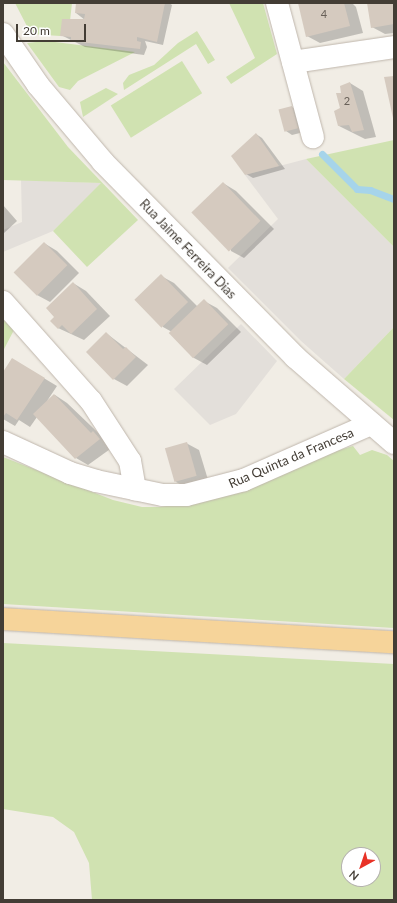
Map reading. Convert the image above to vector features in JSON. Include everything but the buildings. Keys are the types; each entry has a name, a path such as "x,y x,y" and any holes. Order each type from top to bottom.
{"main road":[{"path":"3,619 394,642"}],"street":[{"path":"277,3 313,137"},
{"name":"Rua Jaime Ferreira Dias","path":"3,34 38,85 103,162 285,347 394,443"},
{"path":"293,62 394,47"},
{"path":"3,302 91,401 130,461 135,490"},
{"name":"Rua Quinta da Francesa","path":"3,442 70,473 135,490 186,495 211,490 244,480 371,424"}],"shaded area":[{"path":"306,159 394,247 394,327 344,379 301,341 228,268 278,219 245,175"},
{"path":"21,180 102,183 53,231 3,252 3,230 22,222"},
{"path":"241,324 277,361 236,414 210,425 174,389"}],"green space":[{"path":"15,3 72,3 70,21 60,36 31,34"},
{"path":"229,3 263,3 277,54 231,84 226,77 255,58"},
{"path":"197,31 215,60 208,64 196,44 124,90 123,83 129,75 154,65 178,43"},
{"path":"45,41 135,52 78,81 70,90 59,87 27,43"},
{"path":"182,61 202,93 131,138 111,106"},
{"path":"3,62 68,147 138,220 87,267 53,231 101,183 3,180"},
{"path":"106,88 118,94 83,117 80,102"},
{"path":"394,140 394,247 306,159"},
{"path":"3,319 14,330 3,351"},
{"path":"394,327 394,420 344,379"},
{"path":"353,446 360,455 372,450 387,455 394,461 394,628 3,604 3,457 113,500 142,507 160,507 179,504 283,467"},
{"path":"3,643 394,664 394,900 92,900 89,863 74,832 53,817 3,809"}],"waterway":[{"path":"322,154 357,189 370,190 394,199"}]}
